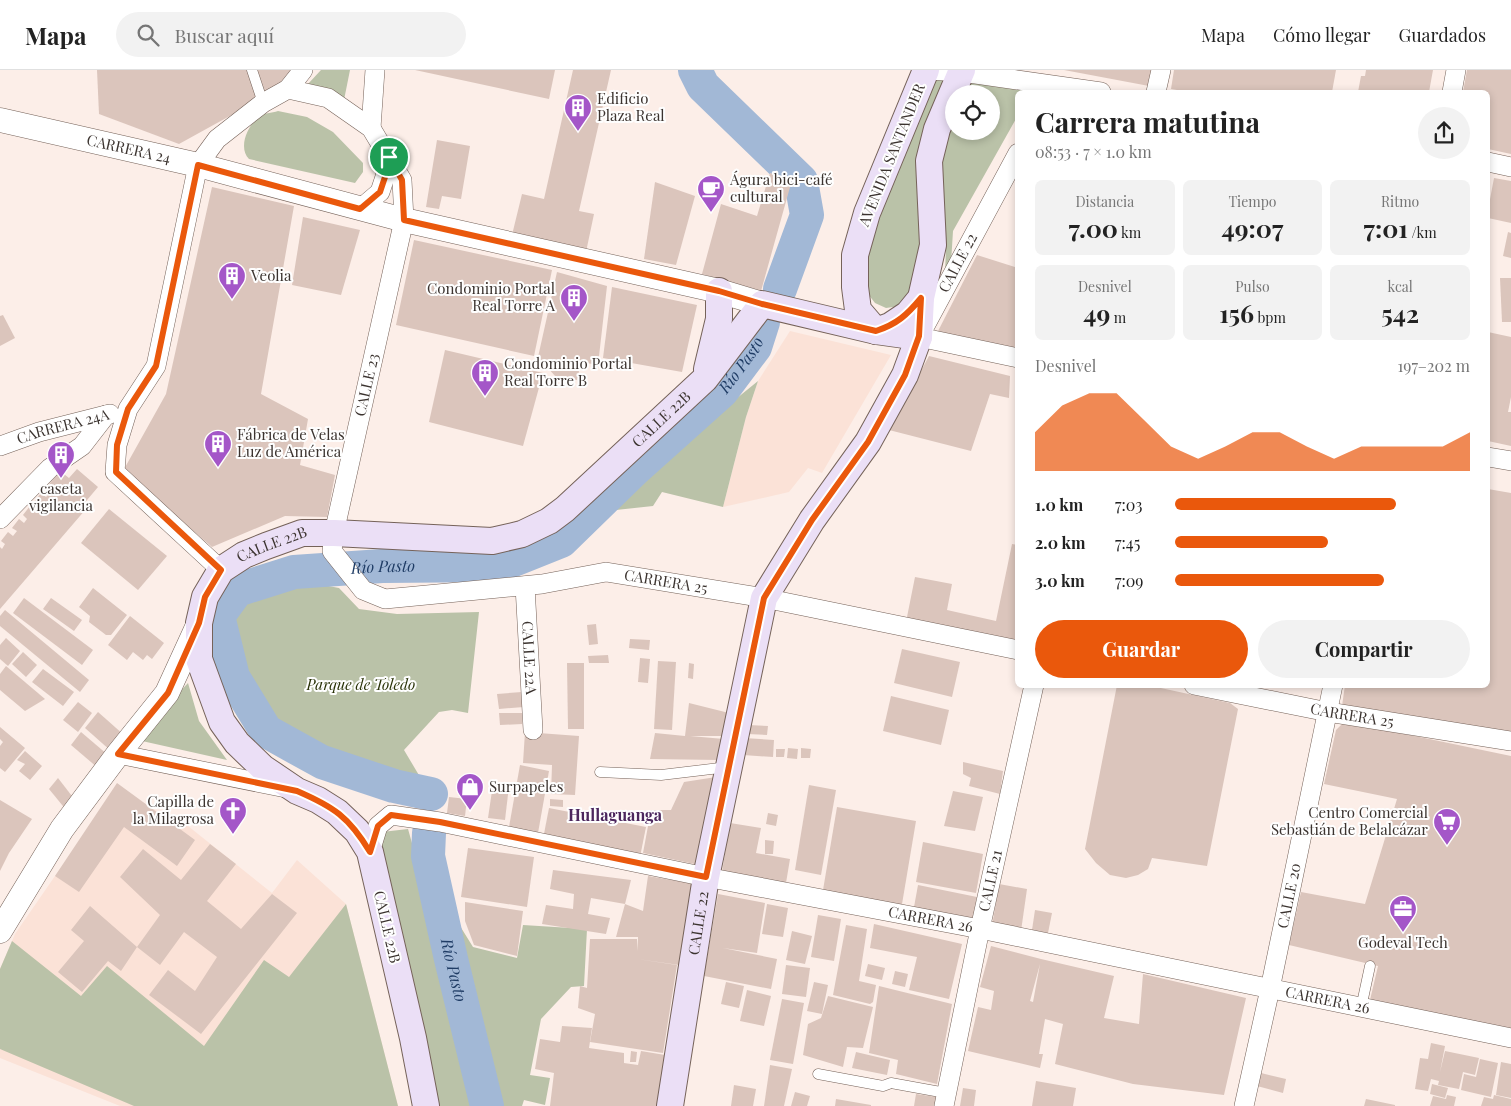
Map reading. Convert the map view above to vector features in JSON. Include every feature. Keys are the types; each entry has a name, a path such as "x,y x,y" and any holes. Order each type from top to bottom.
{"main road":[{"name":"AVENIDA SANTANDER","path":"876,331 858,310 854,287 855,255 867,213 927,70"},
{"path":"919,336 921,298 932,245 930,161 937,129 962,71"},
{"path":"809,315 835,306 843,292 855,255"},
{"path":"705,379 720,319 719,291"},
{"path":"876,331 890,326 908,314 921,298"},
{"name":"CARRERA 24","path":"764,305 876,331 919,336"},
{"name":"CALLE 22B","path":"426,1106 413,1038 370,852 357,831 337,812 318,800 297,791 263,768 237,743 222,722 199,659 199,623 205,597 221,570 244,555 275,542 302,534 333,542 492,541 522,534 549,522 705,379 764,305"},
{"name":"CALLE 22","path":"670,1106 706,877 764,598 812,520 868,442 905,375 919,336"}],"street":[{"path":"221,570 116,472 117,445 128,409 156,366 198,165 217,139 263,103 288,89 303,70"},
{"path":"371,128 375,70"},
{"path":"927,70 962,71 1052,89 1069,90"},
{"path":"1156,90 1161,70"},
{"path":"1452,90 1456,70"},
{"path":"288,89 328,98 371,128"},
{"name":"CARRERA 24","path":"0,120 198,165 404,220 719,291 764,305"},
{"name":"CALLE 23","path":"333,542 404,220 402,180 371,128"},
{"path":"360,209 380,192 389,157"},
{"name":"CALLE 22","path":"919,336 1015,160"},
{"path":"1490,162 1511,167"},
{"name":"CARRERA 24","path":"919,336 1015,357"},
{"name":"CARRERA 24A","path":"3,448 39,432 128,409"},
{"path":"0,519 50,468 82,446 106,415"},
{"path":"1490,457 1511,461"},
{"name":"CARRERA 25","path":"333,542 364,590 385,599 542,584 606,572 764,598 1015,649"},
{"name":"CALLE 22A","path":"525,586 533,730"},
{"path":"0,931 62,829 118,754 168,693 199,623"},
{"name":"CALLE 21","path":"945,1100 980,929 1033,688"},
{"name":"CARRERA 25","path":"1209,688 1328,712 1511,741"},
{"name":"CALLE 20","path":"1244,1106 1332,688"},
{"path":"118,754 297,791"},
{"name":"CARRERA 26","path":"370,852 378,826 391,815 440,822 706,877 980,929 1511,1038"}],"lane":[{"path":"252,70 263,103"},
{"path":"600,772 661,775 729,767"},
{"path":"1361,1008 1370,966"},
{"path":"818,1074 883,1086 891,1084 945,1100"}],"shaded area":[{"path":"790,331 891,355 822,473 808,468 789,492 723,507 746,417 758,381"},
{"path":"116,791 188,826 272,893 297,860 346,904 398,1106 120,1106 0,1058 0,969 15,934"}],"green space":[{"path":"321,70 350,70 344,100 326,88 308,84"},
{"path":"949,76 948,85 945,85 945,103 919,279 900,306 886,308 875,303 865,290 864,275 870,245 930,77"},
{"path":"966,78 1032,90 1015,90 1015,121 953,231 951,263 945,273 946,249 938,162 945,139 1000,140 1000,85 963,85"},
{"path":"278,111 307,117 333,132 363,163 363,172 355,183 249,159 244,149 244,143 251,126 261,116"},
{"path":"758,381 746,417 723,507 662,492 653,506 616,510 699,429"},
{"name":"Parque de Toledo","path":"318,584 339,588 359,609 397,614 479,612 468,713 452,710 439,712 404,750 423,782 411,785 353,766 303,740 270,719 249,691 236,654 230,621 241,602 280,586"},
{"path":"188,683 199,721 227,760 142,741 160,713"},
{"path":"408,829 486,1106 435,1106 377,841 382,832"},
{"path":"346,904 398,1106 134,1106 0,1049 0,969 12,941 81,996 107,966 204,1046 264,960 289,977"},
{"path":"523,925 587,929 584,986 571,987 541,1019 530,1075 550,1078 545,1105 524,1100 522,1106 501,1106 490,1088 462,980 460,926 473,947 517,958"}],"building":[{"path":"97,70 295,70 284,86 179,144 99,114"},
{"path":"415,70 555,70 549,99"},
{"name":"Edificio Plaza Real","path":"573,70 611,70 579,211 594,214 586,252 512,235 522,194 544,199"},
{"path":"1064,70 1152,70 1149,86"},
{"path":"1174,70 1336,70 1332,90 1171,89"},
{"path":"1366,70 1433,70 1429,90 1358,90 1361,76 1365,76"},
{"path":"1467,70 1511,70 1511,154 1490,149 1490,90 1463,90"},
{"path":"437,140 470,146 461,199 442,196 439,209 426,207"},
{"path":"770,173 792,180 761,291 702,274 721,204 757,216"},
{"path":"1494,178 1511,181 1511,223 1490,218 1490,199"},
{"path":"655,182 695,196 676,265 644,259"},
{"path":"212,187 294,206 261,394 308,419 300,465 335,475 327,517 285,516 212,547 123,471 166,394"},
{"path":"303,217 360,230 341,295 292,285"},
{"path":"1508,232 1511,233 1511,258 1503,256"},
{"path":"414,240 552,270 534,356 396,325"},
{"path":"977,255 1015,267 1015,351 936,335"},
{"name":"Condominio Portal Real Torre A","path":"557,272 607,286 598,365 581,362 577,380 556,377 538,357"},
{"path":"1500,278 1511,278 1511,322 1502,322"},
{"path":"612,287 697,305 682,372 603,358"},
{"path":"3,315 15,338 0,346 0,316"},
{"path":"1490,332 1511,337 1511,397 1508,412 1511,412 1511,446 1490,441"},
{"name":"Condominio Portal Real Torre B","path":"445,350 543,373 523,446 429,422"},
{"path":"929,356 1010,376 1009,398 990,394 971,451 889,430"},
{"path":"77,469 98,487 82,506 86,509 0,609 0,547 2,549 5,544 1,541 8,532 13,536 17,531 12,528 19,519 24,523 27,519 23,515 30,506 35,510 39,506 34,502 41,493 46,497 50,493 45,489 60,471 69,478"},
{"path":"1490,489 1511,493 1511,736 1342,706 1345,688 1490,688"},
{"path":"109,509 167,556 138,590 81,543"},
{"path":"1012,544 1015,544 1015,643 906,622 915,577 952,584 947,610 996,621"},
{"path":"93,588 127,615 111,635 106,635 89,622 90,616 79,607"},
{"path":"24,598 93,650 82,665 13,613"},
{"path":"51,598 82,620 74,631 43,609"},
{"path":"5,610 89,680 80,692 0,626 0,616"},
{"path":"130,616 164,643 152,659 147,655 143,660 133,652 127,660 108,645"},
{"path":"596,624 598,644 589,645 587,625"},
{"path":"6,638 20,651 8,666 0,659 0,645"},
{"path":"630,639 650,640 649,650 629,648"},
{"path":"902,649 960,662 952,697 894,683"},
{"path":"23,652 37,665 26,677 12,664"},
{"path":"608,655 609,663 589,663 588,656"},
{"path":"640,658 650,659 648,683 638,682"},
{"path":"658,661 676,662 672,730 654,729"},
{"path":"567,663 584,663 584,729 568,729"},
{"path":"689,663 694,664 693,679 688,678"},
{"path":"6,666 45,699 25,711 0,690 0,674"},
{"path":"43,669 74,692 63,706 32,682"},
{"path":"1116,688 1161,688 1230,703 1238,709 1207,866 1152,858 1148,869 1138,875 1126,878 1110,875 1096,863 1085,849"},
{"path":"522,692 524,707 499,709 497,694"},
{"path":"891,696 949,710 941,745 883,731"},
{"path":"78,702 92,713 78,732 63,720"},
{"path":"689,703 729,713 724,736 690,736 724,739 719,760 650,759 655,733 685,736"},
{"path":"98,712 124,735 111,751 85,728"},
{"path":"499,713 522,713 522,724 500,725"},
{"name":"Centro Comercial Sebastián de Belalcázar","path":"1343,723 1511,756 1511,1031 1370,1000 1378,966 1289,945 1301,892 1365,904 1397,799 1324,784 1336,730"},
{"path":"748,725 768,726 767,735 747,734"},
{"path":"0,727 25,748 5,772 0,768 0,746 3,742 0,739"},
{"path":"81,732 108,755 98,768 71,745"},
{"path":"525,732 579,736 575,795 551,794 552,765 523,763"},
{"path":"744,738 774,740 773,757 743,755"},
{"path":"788,748 798,749 797,759 787,758"},
{"path":"801,748 811,749 810,758 801,758"},
{"path":"776,749 785,749 784,757 776,757"},
{"path":"25,751 42,766 30,780 19,771 25,764 17,760"},
{"path":"963,762 1003,771 1000,794 969,786 971,778 963,774"},
{"path":"520,765 549,771 538,833 509,827"},
{"path":"716,777 699,865 643,853 651,810 671,810 684,782"},
{"path":"58,778 75,800 67,811 49,789"},
{"path":"117,783 195,840 177,866 124,827 79,892 55,876"},
{"path":"493,784 509,786 505,820 488,818"},
{"path":"809,785 836,790 821,875 795,870"},
{"path":"953,791 983,797 975,831 944,826"},
{"path":"449,797 467,799 465,816 447,813"},
{"path":"550,799 563,800 563,807 550,806"},
{"path":"0,800 32,819 9,853 0,871"},
{"path":"837,807 916,821 901,910 822,896"},
{"path":"549,808 646,827 640,857 543,839"},
{"path":"768,813 778,815 776,826 766,824"},
{"path":"730,823 761,828 756,853 790,859 785,889 721,878"},
{"path":"765,840 774,841 773,854 765,854"},
{"path":"923,842 983,854 976,893 916,882"},
{"path":"210,844 236,864 207,901 241,929 272,894 297,913 201,1034 149,995 168,970 195,991 217,957 184,932 160,965 137,947 160,915 120,877 143,849 181,880"},
{"path":"468,848 534,857 527,907 461,897"},
{"path":"553,870 631,880 625,904 591,898 588,914 610,918 606,934 542,924 546,905 573,909 574,894 550,889"},
{"path":"648,876 695,884 679,965 637,959 677,965 663,1053 590,1042 595,1014 578,1008 580,986 587,988 590,939 637,939 638,951 638,937 616,937 625,904 643,911"},
{"path":"999,884 1027,889 1021,931 992,926"},
{"path":"918,885 977,897 973,919 914,907"},
{"path":"718,894 765,903 757,953 723,948 777,959 771,989 704,976"},
{"path":"465,902 523,911 517,956 474,945 465,921"},
{"path":"767,904 788,908 783,937 762,934"},
{"path":"90,906 137,947 121,971 108,961 82,992 58,972 84,941 71,930"},
{"path":"1035,910 1052,913 1048,933 1032,930"},
{"path":"818,915 841,919 834,961 811,957"},
{"path":"874,924 962,944 949,999 909,990 917,957 870,948"},
{"path":"846,925 867,929 859,981 876,985 873,1002 870,1004 833,995"},
{"path":"792,931 812,936 805,964 786,960"},
{"path":"991,946 1114,976 1104,1018 1139,1024 1143,974 1246,998 1224,1095 1133,1084 1055,1064 1063,1024 1045,1019 1039,1054 1043,1054 1040,1068 968,1051 978,1007 991,1010 994,991 980,987","holes":["1040,964 1033,1002 1030,1001"]},
{"path":"868,964 885,968 882,980 865,976"},
{"path":"786,965 810,968 806,997 782,994"},
{"path":"895,971 908,974 905,987 892,984"},
{"path":"726,982 744,986 739,1008 721,1004"},
{"path":"814,982 828,985 822,1014 807,1011"},
{"path":"879,986 952,1004 937,1084 896,1074 898,1060 869,1053"},
{"path":"747,990 771,996 764,1026 740,1021"},
{"path":"828,996 873,1007 863,1048 847,1047 843,1067 803,1055 808,1024 821,1018"},
{"path":"782,999 804,1003 793,1064 770,1060"},
{"path":"562,1026 592,1028 589,1048 624,1053 624,1063 638,1065 641,1051 665,1055 657,1106 550,1106 554,1073 535,1069 540,1039 560,1042"},
{"path":"1431,1043 1445,1046 1440,1072 1445,1051 1479,1058 1475,1075 1463,1072 1459,1089 1438,1085 1439,1081 1431,1079 1428,1091 1415,1089 1420,1058 1428,1059"},
{"path":"631,1051 637,1052 636,1062 630,1062"},
{"path":"856,1052 890,1060 887,1075 852,1068"},
{"path":"1480,1059 1498,1063 1491,1097 1461,1090 1464,1074 1476,1077"},
{"path":"1501,1062 1511,1064 1511,1098 1496,1095"},
{"path":"770,1065 792,1069 784,1106 764,1106"},
{"path":"1261,1073 1286,1079 1283,1093 1257,1086"},
{"path":"1036,1081 1076,1088 1073,1106 1032,1106"},
{"path":"1432,1084 1448,1088 1445,1098 1430,1094"},
{"path":"734,1085 756,1089 753,1106 731,1106"},
{"path":"963,1088 976,1090 974,1106 960,1106"},
{"path":"795,1092 810,1096 807,1106 791,1106"},
{"path":"916,1094 937,1097 935,1106 914,1106"},
{"path":"1447,1095 1456,1097 1454,1106 1430,1106 1433,1096 1446,1099"},
{"path":"1494,1095 1511,1099 1511,1106 1481,1106 1484,1097 1493,1099"},
{"path":"836,1099 871,1105 871,1106 835,1106"},
{"path":"1366,1099 1395,1105 1395,1106 1364,1106"}],"waterway":[{"name":"Río Pasto","path":"695,70 703,86 801,181 807,215 780,289"},
{"name":"Río Pasto","path":"431,794 394,786 322,762 266,731 233,677 218,616 237,590 294,572 382,566 501,565 561,541 635,469 722,391 755,347 763,322"},
{"name":"Río Pasto","path":"429,833 428,856 487,1106"}],"place":[{"name":"Edificio Plaza Real","path":"578,132"},
{"name":"Águra bici-café cultural","path":"711,213"},
{"name":"Veolia","path":"232,300"},
{"name":"Condominio Portal Real Torre A","path":"574,322"},
{"name":"Condominio Portal Real Torre B","path":"485,397"},
{"name":"Fábrica de Velas Luz de América","path":"218,468"},
{"name":"caseta vigilancia","path":"61,479"},
{"name":"Surpapeles","path":"470,811"},
{"name":"Capilla de la Milagrosa","path":"233,835"},
{"name":"Centro Comercial Sebastián de Belalcázar","path":"1447,846"},
{"name":"Godeval Tech","path":"1403,933"}],"district":[{"name":"Hullaguanga","path":"615,815"}],"route":[{"path":"389,157 402,180 404,220 719,291 762,304 876,331 890,326 908,314 921,298 919,336 905,375 868,442 812,520 764,598 706,877 440,822 391,815 378,826 370,852 357,831 337,812 318,800 297,791 118,754 168,693 199,623 205,597 221,570 116,472 117,445 128,409 156,366 198,165 360,209 380,192 389,157"}]}
